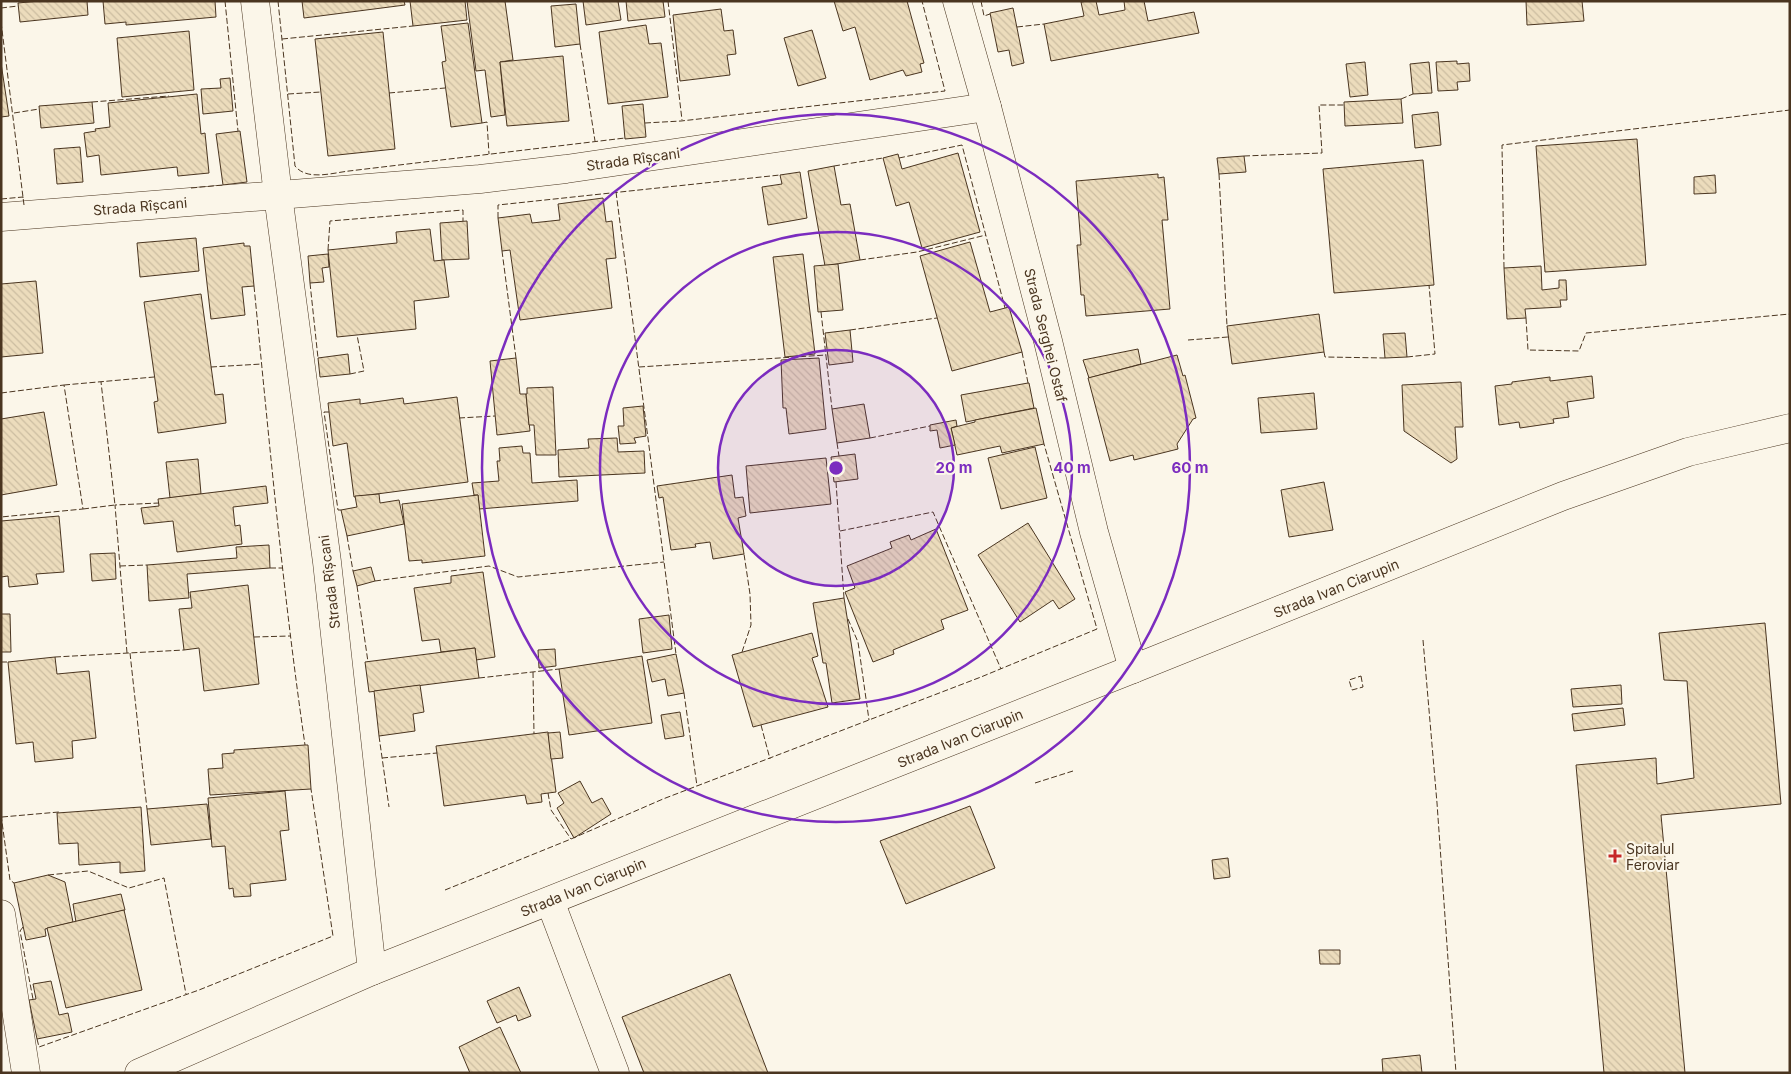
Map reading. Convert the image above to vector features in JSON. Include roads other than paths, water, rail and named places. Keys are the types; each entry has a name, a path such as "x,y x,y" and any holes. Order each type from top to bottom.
{"street":[{"name":"Strada Rîșcani","path":"255,1 278,195 328,562 372,971"},
{"name":"Strada Serghei Ostaf","path":"957,1 987,107 1048,341 1094,532 1133,669"},
{"name":"Strada Rîșcani","path":"1,217 480,179 566,169 987,107"},
{"name":"Strada Ivan Ciarupin","path":"139,1073 372,971 1563,496 1688,452 1790,428"},
{"path":"550,901 615,1073"},
{"path":"1,914 26,1073"}],"place":[{"name":"Spitalul Feroviar","path":"1615,856"}]}
